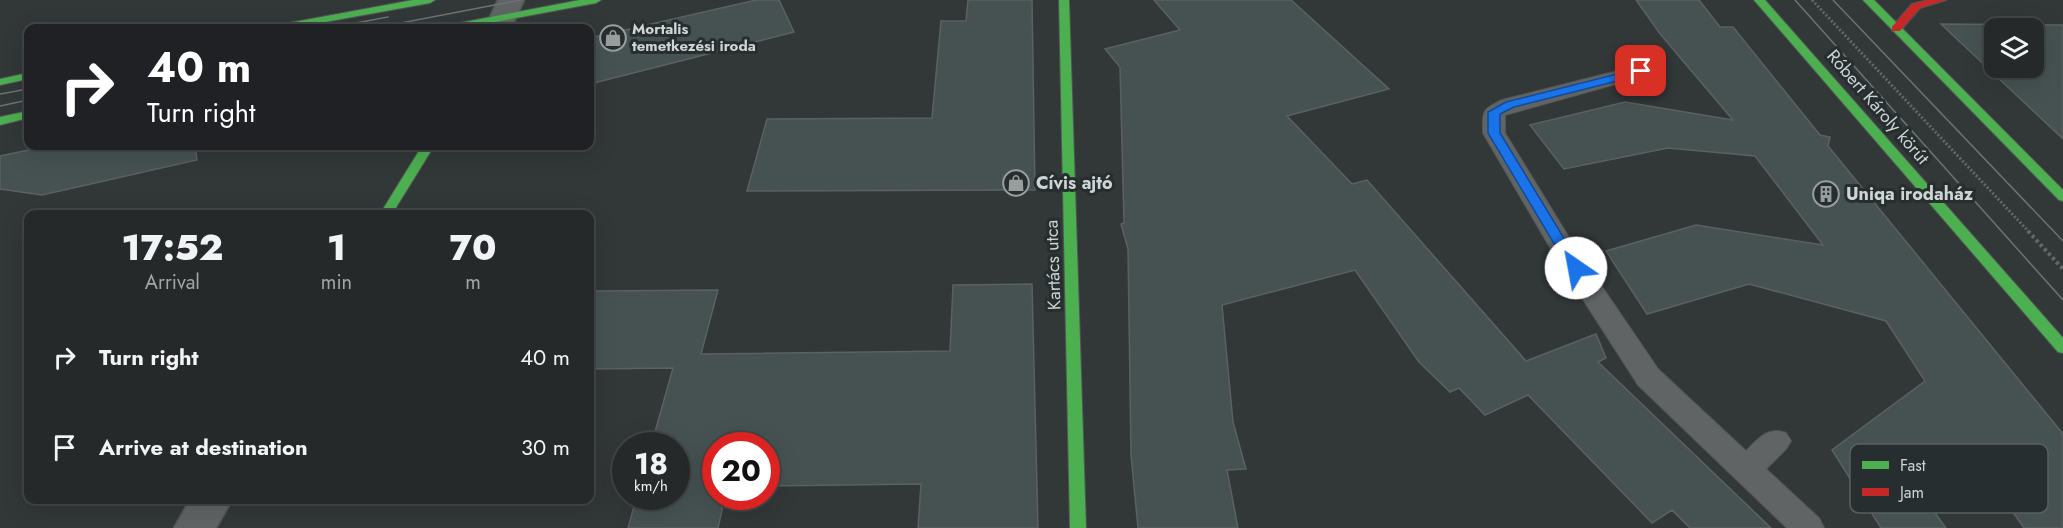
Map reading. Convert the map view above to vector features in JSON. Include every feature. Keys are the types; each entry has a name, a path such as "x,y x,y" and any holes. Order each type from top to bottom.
{"main road":[{"path":"300,24 430,0"},
{"path":"466,24 504,15 596,0"},
{"name":"Kartács utca","path":"1064,0 1078,528"},
{"name":"Róbert Károly körút","path":"1759,0 2063,348"},
{"path":"1868,0 2063,197"},
{"path":"1896,29 1916,6 1941,0"},
{"path":"0,82 24,77"},
{"path":"0,121 24,116"},
{"path":"388,210 426,150"}],"street":[{"path":"194,528 209,504"}],"lane":[{"path":"1641,71 1510,105 1494,112 1494,133 1564,250 1648,377 1808,528"},
{"path":"1745,470 1776,441"}],"path":[{"path":"1812,0 2063,269"}],"building":[{"path":"756,0 779,0 794,32 594,83 594,37"},
{"path":"968,0 1032,0 1035,190 747,191 767,119 932,118 941,21 966,21"},
{"path":"1154,0 1291,0 1389,89 1287,116 1352,184 1367,180 1526,361 1596,334 1606,358 1598,362 1771,528 1690,528 1672,510 1652,523 1528,395 1485,415 1459,388 1450,392 1419,362 1355,270 1222,305 1233,422 1246,469 1227,470 1238,528 1138,528 1131,455 1128,249 1121,224 1124,223 1120,67 1105,49 1180,30"},
{"path":"1636,0 1699,0 1720,27 1733,27 1820,135 1830,137 1828,146 2063,434 2063,528 2024,528 2014,513 2048,513 2048,444 1850,444 1850,479 1832,450 1925,381 1886,321 1749,284 1647,314 1606,251 1696,225 1823,245 1755,156 1668,148 1564,169 1530,125 1625,102 1733,120 1661,35"},
{"path":"1941,24 1984,24 1984,65"},
{"path":"2044,25 2063,25 2063,139 1998,78 2044,78"},
{"path":"28,150 196,150 197,160 42,195 0,189 0,156"},
{"path":"1032,284 1038,528 918,528 921,484 780,486 780,432 702,432 702,510 722,510 718,528 628,528 633,510 690,510 690,432 655,432 673,368 594,369 594,291 718,290 701,354 950,351 953,285"},
{"path":"1872,513 1935,513 1946,528 1881,528"}],"tram line":[{"path":"396,24 521,0"},
{"path":"1795,0 2063,300"},
{"path":"1833,0 2063,241"},
{"path":"350,24 388,17"},
{"path":"0,94 24,90"},
{"path":"0,106 24,101"}],"traffic: fast":[{"path":"300,24 430,0"},
{"path":"470,24 596,0"},
{"path":"1064,0 1078,528"},
{"path":"1759,0 2063,348"},
{"path":"1868,0 2063,197"},
{"path":"0,82 24,77"},
{"path":"0,121 24,116"},
{"path":"388,210 426,150"}],"traffic: jam":[{"path":"1896,29 1916,6 1941,0"}],"place":[{"name":"Mortalis temetkezési iroda","path":"613,38"},
{"name":"Cívis ajtó","path":"1016,183"},
{"name":"Uniqa irodaház","path":"1826,194"}],"route":[{"path":"1576,268 1494,133 1494,112 1510,105 1641,71"}]}
